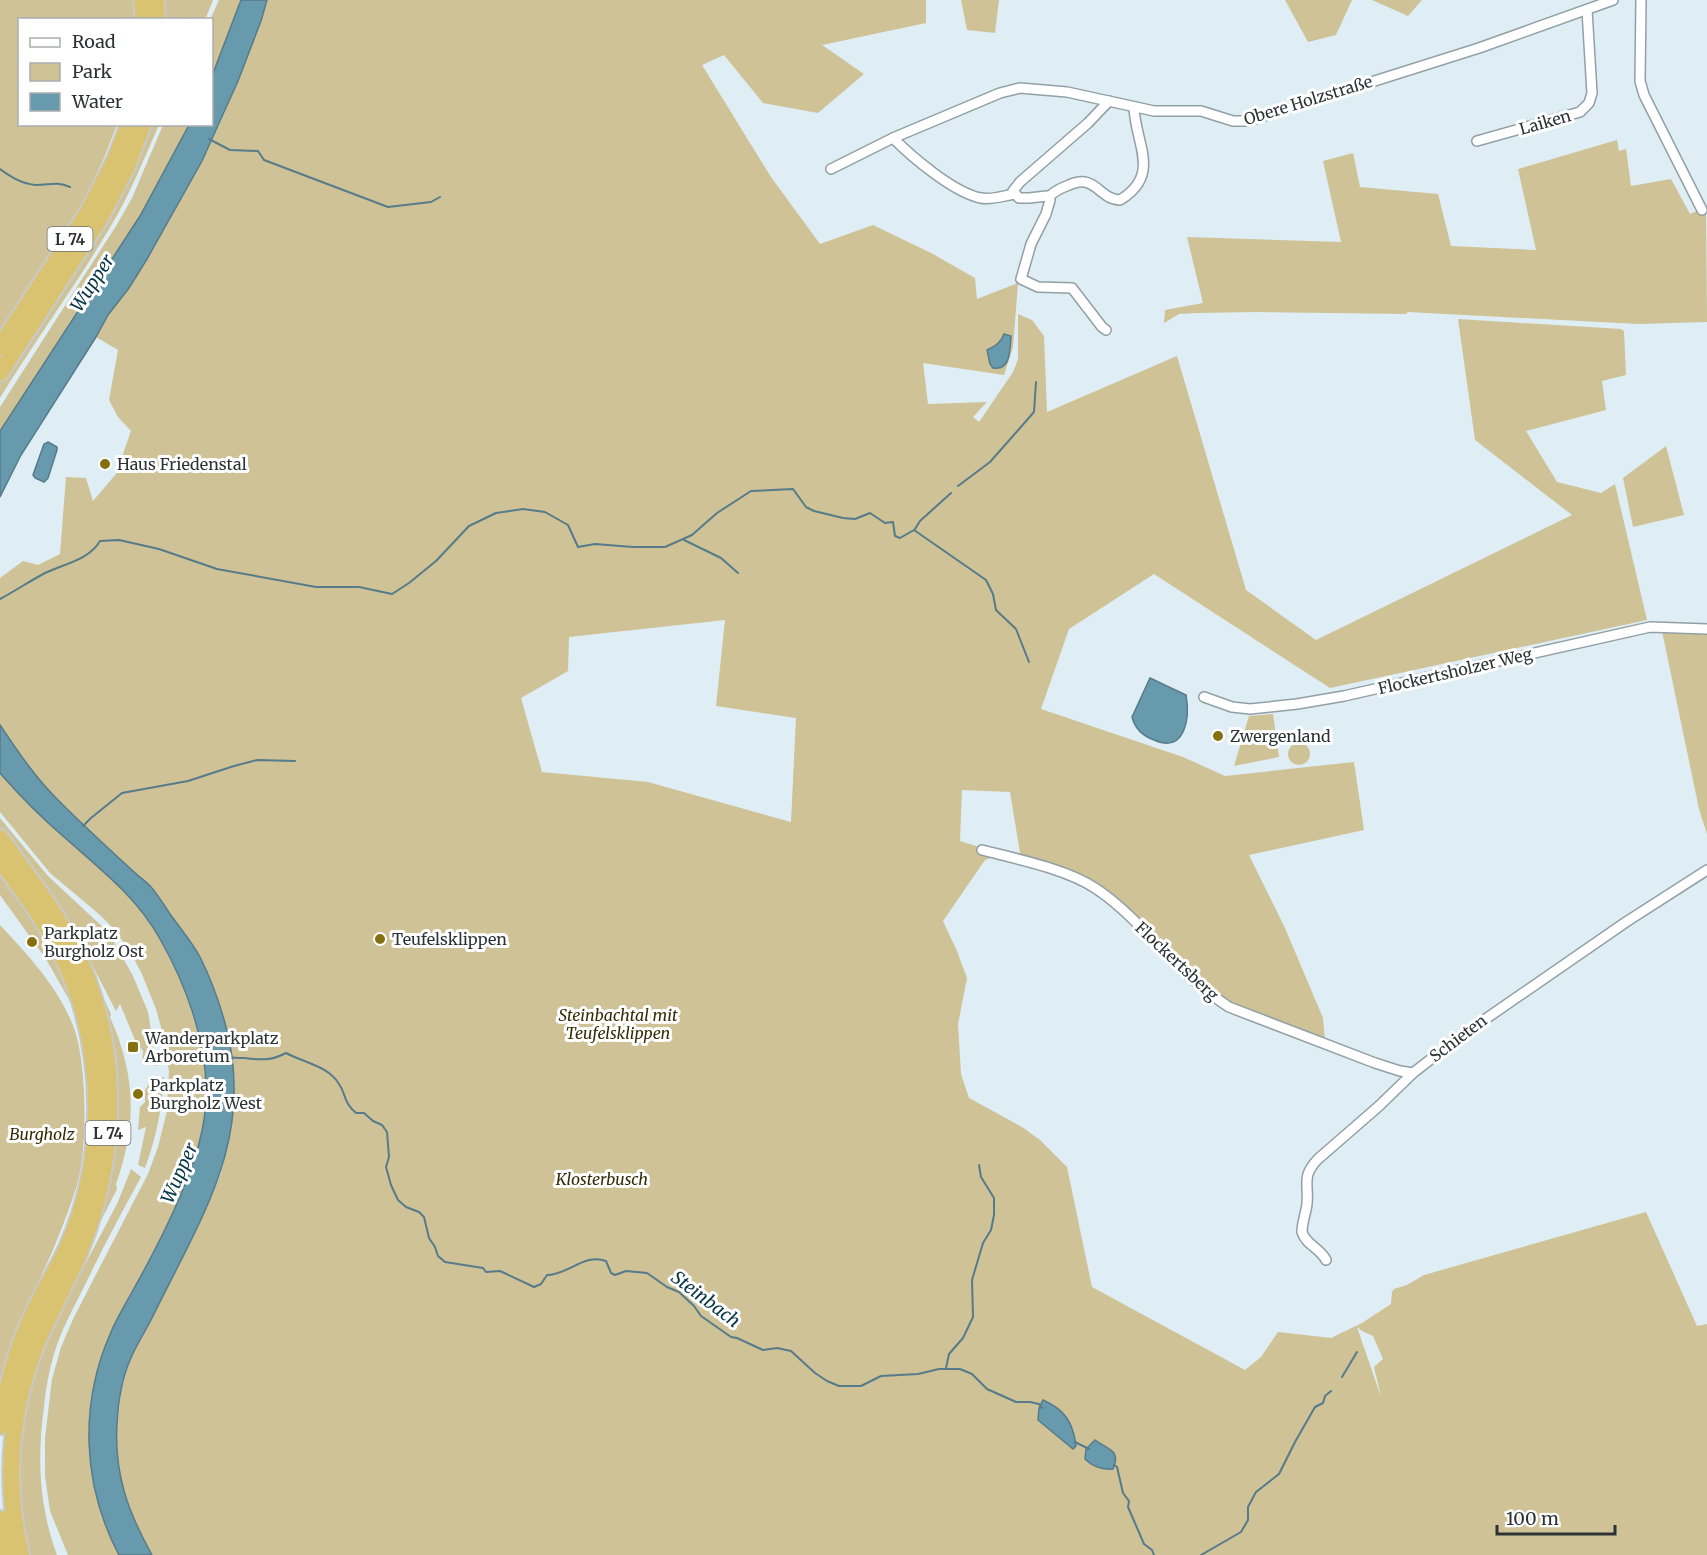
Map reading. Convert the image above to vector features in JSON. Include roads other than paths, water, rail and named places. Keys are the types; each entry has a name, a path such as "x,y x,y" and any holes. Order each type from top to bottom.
{"highway":[{"path":"142,0 144,18"},
{"path":"156,0 158,18"},
{"name":"L 74","path":"0,347 88,212 115,160 128,126"},
{"name":"L 74","path":"0,372 100,218 127,166 142,126"},
{"name":"L 74","path":"0,838 39,889 70,941 79,961 95,1004 103,1037 110,1097 107,1155 93,1215 34,1352 13,1431 10,1462 11,1495 15,1532 21,1555"},
{"name":"L 74","path":"0,861 46,927 76,989 94,1067 96,1115 88,1185 80,1212 67,1247 20,1345 4,1398 0,1426"},
{"path":"0,1519 7,1555"}],"street":[{"name":"Obere Holzstraße","path":"831,169 893,138 1000,93 1020,88 1067,92 1154,111 1201,111 1233,120 1248,121 1479,48 1613,0"},
{"path":"1641,0 1640,81 1644,95 1702,210"},
{"name":"Laiken","path":"1477,141 1580,112 1589,104 1592,93 1587,10"},
{"path":"1014,194 1012,191 1014,188 1088,123 1109,101"},
{"path":"1106,330 1072,288 1038,287 1021,279 1031,244 1050,205 1049,197 1053,192 1080,181 1090,183 1117,201 1123,199 1139,181 1145,165 1134,122 1134,107"},
{"path":"893,138 908,153 937,175 971,195 988,199 1014,194 1023,198 1044,195 1049,197"},
{"name":"Flockertsholzer Weg","path":"1204,697 1232,707 1250,709 1297,704 1344,696 1650,627 1707,629"},
{"name":"Flockertsberg","path":"982,850 1063,874 1095,888 1141,927 1209,994 1229,1007 1375,1063 1413,1073"},
{"name":"Schieten","path":"1326,1260 1323,1253 1307,1242 1302,1232 1308,1201 1306,1185 1309,1171 1318,1159 1413,1073 1493,1012 1707,870"}],"water":[{"path":"241,0 267,0 238,81 202,161 147,259 129,288 108,315 21,455 0,497 0,431 140,216 188,126 213,126 213,73"},
{"path":"1004,334 1011,336 1008,358 1003,366 993,368 987,350 998,344"},
{"path":"48,442 57,447 57,450 48,478 44,482 33,475 44,444"},
{"path":"1150,678 1186,695 1186,723 1179,738 1173,742 1165,743 1150,738 1140,732 1133,721 1132,717"},
{"path":"0,725 44,785 149,885 190,940 204,965 217,998 225,1023 233,1065 234,1104 229,1141 218,1176 205,1211 132,1354 119,1400 117,1442 120,1476 136,1523 152,1555 119,1555 98,1501 92,1473 89,1444 90,1416 101,1359 111,1332 164,1232 195,1156 206,1103 202,1051 186,993 151,924 117,884 39,814 0,773"},
{"path":"1043,1400 1057,1408 1067,1418 1075,1438 1076,1446 1073,1449 1038,1420 1039,1408"},
{"path":"1095,1440 1115,1454 1113,1469 1098,1467 1085,1459 1086,1449"}],"waterway":[{"path":"209,139 230,150 258,151 264,160 388,207 431,202 440,197"},
{"path":"0,169 26,183 57,184 70,187"},
{"path":"958,486 990,462 1034,412 1036,382"},
{"path":"0,599 45,573 83,557 100,541 119,540 159,549 217,569 316,587 359,587 392,594 436,561 469,526 496,513 523,509 545,512 568,525 578,547 595,544 665,547 692,535 717,513 751,491 793,489 806,507 814,511 855,519 870,513 885,523 893,522 895,536 900,538 914,530 986,580 993,594 996,610 1016,629 1029,662"},
{"path":"915,529 920,521 951,493"},
{"path":"684,540 721,558 738,573"},
{"path":"83,826 122,793 188,781 257,760 295,761"},
{"name":"Steinbach","path":"229,1057 266,1059 286,1053 329,1073 341,1088 352,1109 356,1113 364,1113 382,1125 387,1132 389,1157 386,1167 391,1185 398,1200 424,1217 429,1238 438,1256 445,1262 483,1268 486,1272 500,1271 534,1287 541,1284 547,1275 598,1259 606,1261 611,1273 615,1275 626,1271 647,1273 667,1287 679,1292 701,1316 731,1337 763,1350 777,1348 791,1351 815,1373 839,1386 861,1386 881,1376 918,1374 939,1369 960,1369 972,1374 987,1389 1016,1402 1039,1404 1042,1408"},
{"path":"946,1368 949,1354 963,1338 973,1317 972,1280 983,1243 991,1230 994,1215 994,1198 981,1177 979,1165"},
{"path":"1342,1377 1357,1352"},
{"path":"1201,1555 1241,1532 1248,1520 1248,1507 1256,1492 1279,1474 1315,1407 1323,1403 1325,1396 1331,1391"},
{"name":"Steinbach","path":"1075,1442 1089,1449"},
{"name":"Steinbach","path":"1114,1465 1117,1467 1123,1493 1129,1501 1128,1507 1144,1544 1152,1550 1154,1555"}],"place":[{"name":"Haus Friedenstal","path":"105,464"},
{"name":"Zwergenland","path":"1218,736"},
{"name":"Teufelsklippen","path":"380,939"},
{"name":"Parkplatz Burgholz Ost","path":"32,942"},
{"name":"Wanderparkplatz Arboretum","path":"133,1047"},
{"name":"Parkplatz Burgholz West","path":"138,1094"}],"water label":[{"name":"Wupper","path":"92,283"},
{"name":"Wupper","path":"179,1173"}],"park label":[{"name":"Steinbachtal mit Teufelsklippen","path":"618,1024"},
{"name":"Burgholz","path":"42,1134"},
{"name":"Klosterbusch","path":"602,1179"}]}
